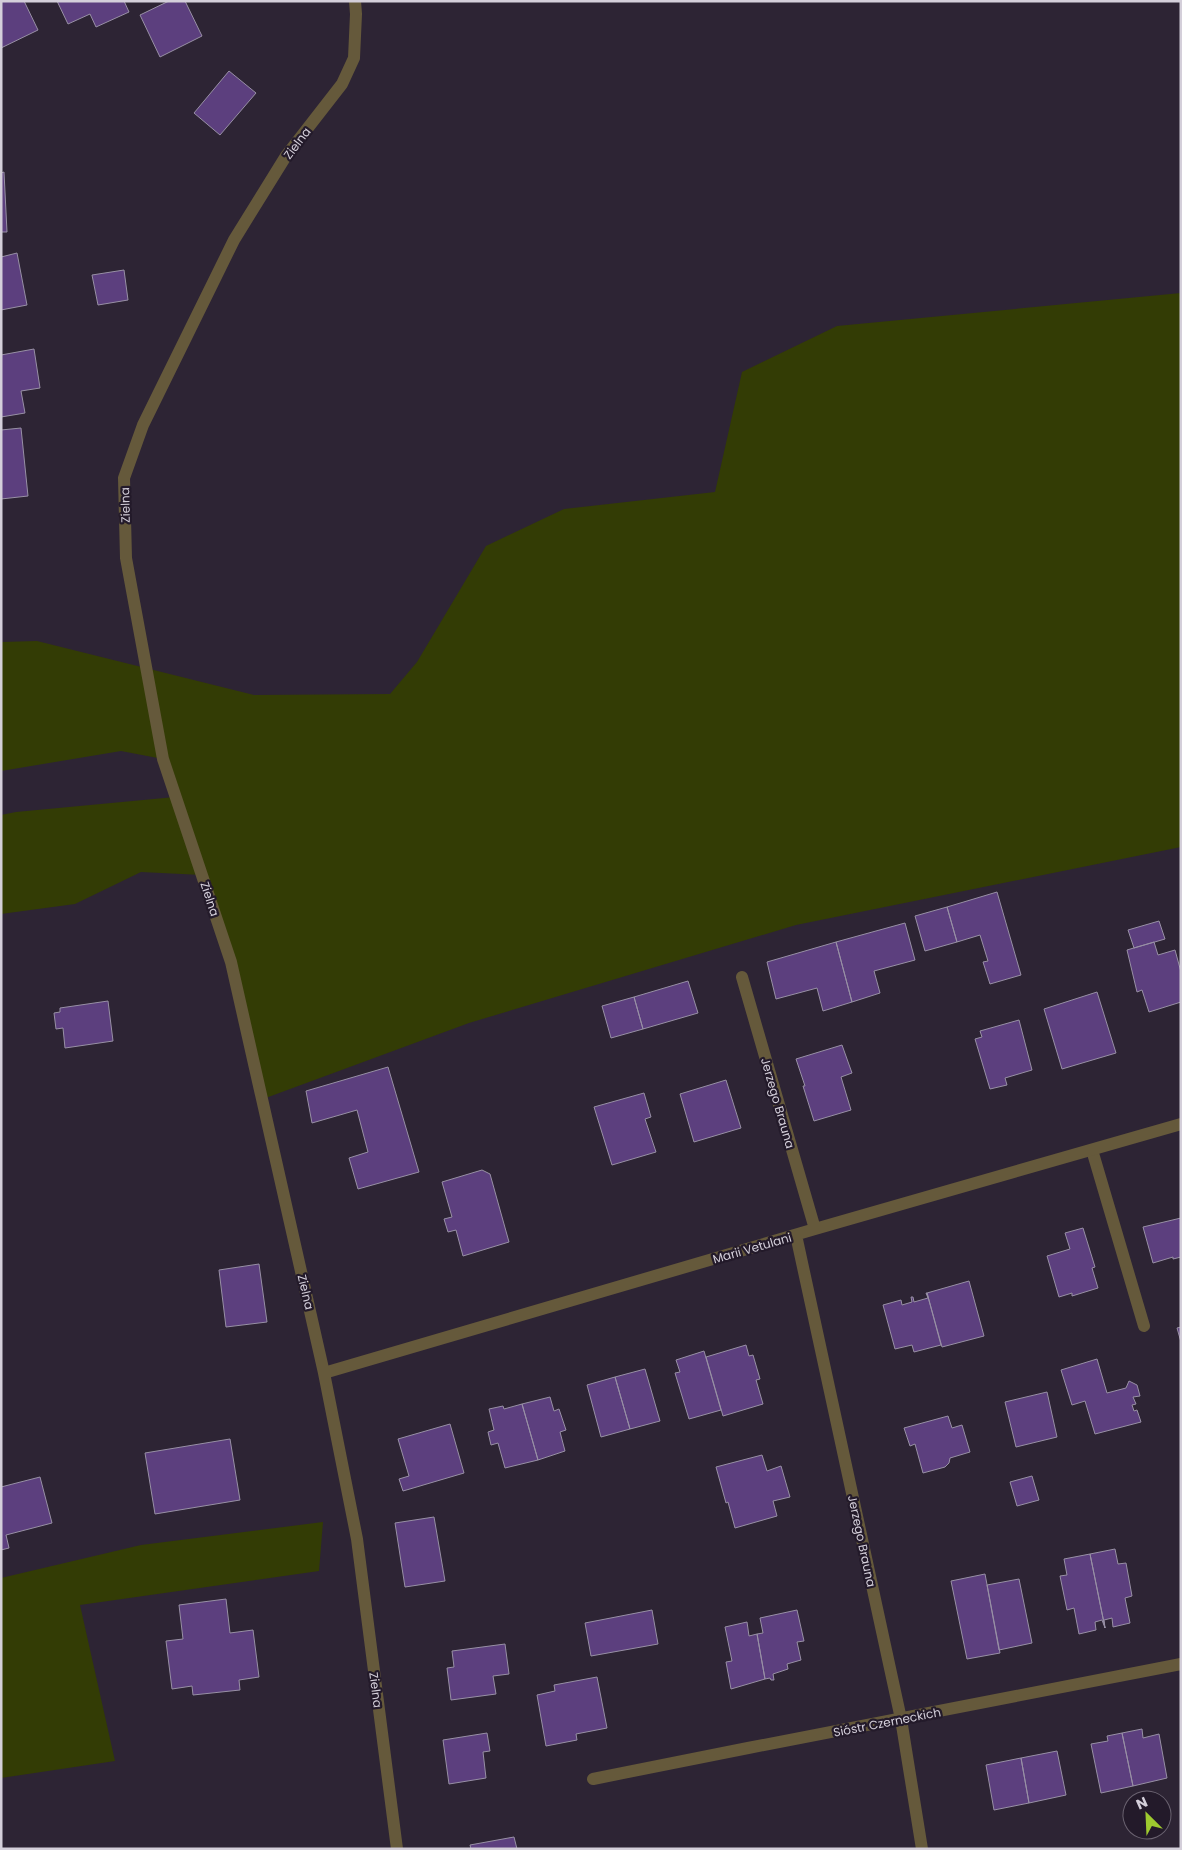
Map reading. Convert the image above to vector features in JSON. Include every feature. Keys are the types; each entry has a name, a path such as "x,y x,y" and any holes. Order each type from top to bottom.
{"street":[{"name":"Zielna","path":"355,1 354,58 342,84 286,156 234,240 142,425 124,478 126,558 163,759 231,962 324,1373 357,1538 397,1849"},
{"name":"Jerzego Brauna","path":"742,977 815,1229"},
{"name":"Marii Vetulani","path":"324,1373 1181,1124"},
{"path":"1092,1150 1144,1326"},
{"name":"Jerzego Brauna","path":"796,1235 901,1720 922,1849"},
{"name":"Sióstr Czerneckich","path":"593,1780 1181,1664"}],"green space":[{"path":"1181,293 1181,847 796,925 469,1023 263,1099 202,875 141,872 75,904 1,914 1,815 175,797 163,759 121,751 1,771 1,642 37,641 254,695 390,694 417,662 486,546 564,509 715,492 742,372 837,326"},
{"path":"323,1522 319,1571 80,1605 115,1761 1,1778 1,1578 141,1545"}],"building":[{"path":"1,1 24,1 38,30 1,48"},
{"path":"57,1 124,1 129,12 96,27 90,14 68,24"},
{"path":"169,1 185,1 202,36 160,57 140,15"},
{"path":"229,71 256,93 220,135 194,113"},
{"path":"4,172 7,232 1,232 1,173"},
{"path":"17,253 27,305 1,310 1,257"},
{"path":"124,270 128,300 98,305 92,275"},
{"path":"34,349 40,388 21,391 25,413 1,417 1,355"},
{"path":"21,428 28,496 1,499 1,430"},
{"path":"997,892 1021,975 990,984 983,962 988,961 980,935 957,942 947,907"},
{"path":"947,907 957,942 925,951 915,916"},
{"path":"1159,921 1165,939 1134,948 1128,930"},
{"path":"905,923 915,960 874,971 880,993 852,1002 836,942"},
{"path":"836,942 852,1002 823,1011 817,988 776,999 767,962"},
{"path":"1154,942 1158,955 1175,950 1181,972 1181,1002 1149,1012 1142,990 1137,992 1127,950"},
{"path":"688,981 698,1013 643,1029 634,997"},
{"path":"1097,992 1116,1053 1062,1069 1044,1009"},
{"path":"634,997 643,1029 611,1038 602,1006"},
{"path":"108,1001 113,1041 65,1048 63,1028 56,1029 54,1013 60,1012 60,1008"},
{"path":"1019,1020 1032,1070 1005,1078 1007,1085 990,1089 975,1039 982,1037 980,1031"},
{"path":"842,1045 852,1073 841,1077 851,1110 814,1121 796,1059"},
{"path":"388,1067 419,1172 358,1189 349,1158 368,1152 357,1110 312,1123 306,1091"},
{"path":"726,1080 741,1128 694,1142 680,1094"},
{"path":"644,1093 651,1117 645,1119 656,1152 612,1165 594,1107"},
{"path":"482,1170 490,1174 509,1242 463,1256 456,1230 448,1232 444,1219 452,1217 442,1182"},
{"path":"1181,1218 1181,1257 1173,1259 1173,1257 1153,1263 1143,1227"},
{"path":"1083,1228 1095,1267 1092,1268 1098,1288 1072,1296 1072,1293 1059,1297 1047,1256 1070,1249 1065,1233"},
{"path":"259,1264 267,1322 226,1327 219,1270"},
{"path":"969,1281 984,1336 942,1347 927,1293"},
{"path":"927,1293 941,1345 914,1352 912,1345 895,1349 883,1305 901,1300 902,1305 912,1302 911,1297 913,1297 914,1302 928,1298"},
{"path":"1181,1327 1181,1342 1177,1328"},
{"path":"746,1345 749,1356 753,1355 760,1379 756,1380 763,1404 723,1416 706,1357"},
{"path":"704,1351 721,1410 689,1419 675,1373 680,1372 676,1360"},
{"path":"1097,1359 1107,1393 1126,1388 1129,1381 1137,1385 1140,1396 1133,1397 1136,1404 1132,1405 1134,1411 1137,1410 1141,1422 1095,1434 1085,1401 1072,1405 1061,1370"},
{"path":"645,1369 660,1421 630,1429 615,1377"},
{"path":"615,1377 630,1429 601,1437 587,1385"},
{"path":"1047,1392 1057,1437 1016,1447 1005,1402"},
{"path":"550,1397 554,1411 559,1409 566,1430 560,1432 565,1451 538,1460 522,1404"},
{"path":"522,1404 538,1460 505,1468 498,1443 491,1445 488,1432 494,1430 489,1409 503,1406 504,1409"},
{"path":"948,1416 952,1428 962,1425 970,1452 950,1458 949,1463 945,1467 923,1473 915,1444 910,1446 904,1428"},
{"path":"450,1424 464,1473 403,1491 399,1479 409,1476 398,1439"},
{"path":"230,1439 240,1500 155,1514 145,1453"},
{"path":"762,1455 767,1471 781,1466 790,1497 773,1501 777,1516 735,1528 716,1467"},
{"path":"1032,1476 1039,1500 1017,1506 1010,1482"},
{"path":"40,1477 52,1523 6,1535 9,1548 1,1550 1,1487"},
{"path":"434,1517 445,1581 405,1587 395,1523"},
{"path":"1115,1549 1118,1564 1126,1563 1132,1596 1125,1598 1130,1623 1113,1627 1112,1618 1104,1620 1105,1628 1090,1554"},
{"path":"1090,1554 1105,1628 1102,1620 1095,1622 1096,1630 1079,1634 1074,1608 1067,1610 1060,1576 1067,1575 1064,1559"},
{"path":"985,1574 1000,1653 967,1659 951,1581"},
{"path":"1019,1579 1032,1643 999,1650 987,1585"},
{"path":"226,1599 230,1633 253,1630 259,1677 239,1680 240,1690 193,1695 192,1686 172,1689 166,1641 183,1639 179,1605"},
{"path":"652,1610 658,1644 591,1656 585,1623"},
{"path":"797,1610 804,1641 797,1642 801,1660 787,1664 788,1669 773,1674 774,1680 770,1678 765,1679 757,1634 763,1633 760,1618"},
{"path":"747,1622 749,1636 757,1634 765,1679 731,1689 726,1662 732,1661 725,1627"},
{"path":"505,1644 509,1674 493,1676 496,1694 451,1700 447,1668 454,1667 452,1651"},
{"path":"597,1677 607,1728 576,1734 577,1740 546,1746 537,1695 555,1691 554,1685"},
{"path":"1142,1729 1143,1738 1159,1734 1167,1778 1133,1786 1122,1733"},
{"path":"487,1733 490,1751 483,1752 486,1778 449,1784 443,1740"},
{"path":"1122,1733 1133,1786 1101,1793 1091,1744 1108,1741 1107,1736"},
{"path":"1057,1751 1066,1795 1029,1803 1021,1758"},
{"path":"1021,1758 1029,1803 994,1810 986,1765"},
{"path":"514,1837 517,1849 471,1849 470,1845"}]}
